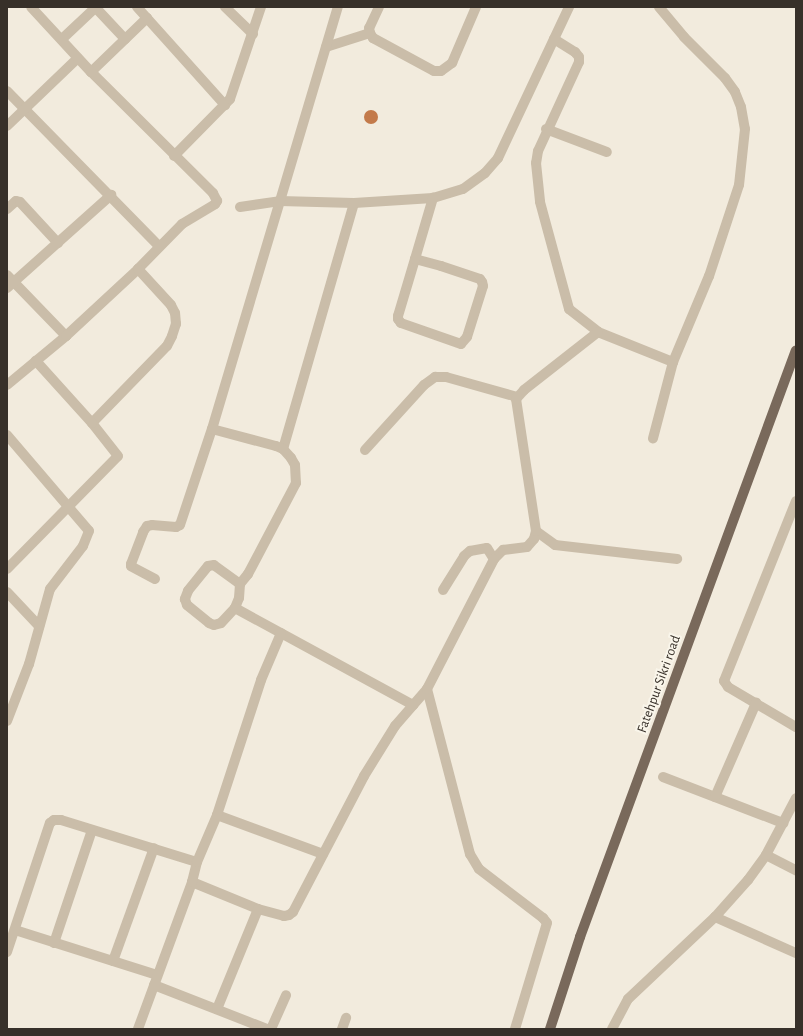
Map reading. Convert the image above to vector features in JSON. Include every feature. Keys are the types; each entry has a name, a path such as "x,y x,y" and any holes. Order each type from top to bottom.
{"main road":[{"name":"Fatehpur Sikri road","path":"550,1029 580,937 796,350"}],"street":[{"path":"7,385 66,336 138,269 182,224 217,201 213,193 91,72 31,7"},
{"path":"62,39 96,7 125,39"},
{"path":"137,7 225,105"},
{"path":"225,7 253,34"},
{"path":"174,156 225,105 234,92 261,7"},
{"path":"155,579 131,564 142,532 147,526 176,527 182,522 212,429 338,7"},
{"path":"379,7 369,28 370,34 373,38 434,71 441,71 452,63 476,7"},
{"path":"240,207 280,201 354,203 433,198 463,189 493,166 498,158 569,7"},
{"path":"653,438 673,362 710,276 740,185 745,129 741,107 736,92 725,78 684,37 659,7"},
{"path":"91,72 147,18"},
{"path":"326,47 370,34"},
{"path":"554,39 576,52 579,57 579,62 546,129 538,151 536,163 540,202 569,309 598,332 673,362"},
{"path":"7,126 78,58"},
{"path":"7,91 111,195 159,246"},
{"path":"546,129 606,152"},
{"path":"66,336 9,282 58,242 111,195"},
{"path":"415,260 441,266 480,279 482,282 483,286 467,337 462,344 401,323 398,319 415,260 433,198"},
{"path":"7,209 16,201 20,202 58,242"},
{"path":"283,449 354,203"},
{"path":"92,423 166,346 172,336 176,324 175,313 171,305 138,269"},
{"path":"192,882 258,908 289,916 293,912 364,776 395,726 427,689 494,559 504,550 527,547 534,539 536,531 516,403 517,397 598,332"},
{"path":"7,569 118,456 115,450 92,423 36,361"},
{"path":"366,450 424,385 435,377 446,377 517,397"},
{"path":"212,429 283,449 295,465 297,475 296,483 248,574 240,584 240,593 235,608 221,623 214,625 209,623 187,605 185,599 188,591 208,566 214,565 240,584"},
{"path":"7,435 89,531 83,546 53,584 29,664 7,721"},
{"path":"796,501 724,677 725,685 796,727"},
{"path":"536,531 555,545 677,559"},
{"path":"443,590 464,556 470,551 487,548 494,559"},
{"path":"7,592 40,626"},
{"path":"235,608 412,705"},
{"path":"138,1029 192,882 197,862 217,815 261,680 281,633"},
{"path":"427,689 470,854 479,869 543,918 547,923 515,1029"},
{"path":"715,797 756,703"},
{"path":"663,777 783,823"},
{"path":"612,1029 628,999 736,894 766,855 796,798"},
{"path":"217,815 323,854"},
{"path":"7,952 50,823 54,820 61,820 197,862"},
{"path":"54,943 92,830"},
{"path":"113,962 154,848"},
{"path":"766,855 796,870"},
{"path":"217,1009 258,908"},
{"path":"714,917 796,953"},
{"path":"15,930 157,975"},
{"path":"154,985 267,1029"},
{"path":"271,1029 286,995"},
{"path":"342,1029 346,1018"}],"building":[{"path":"371,110 376,112 378,117 376,122 371,124 366,122 364,117 366,112"}]}
